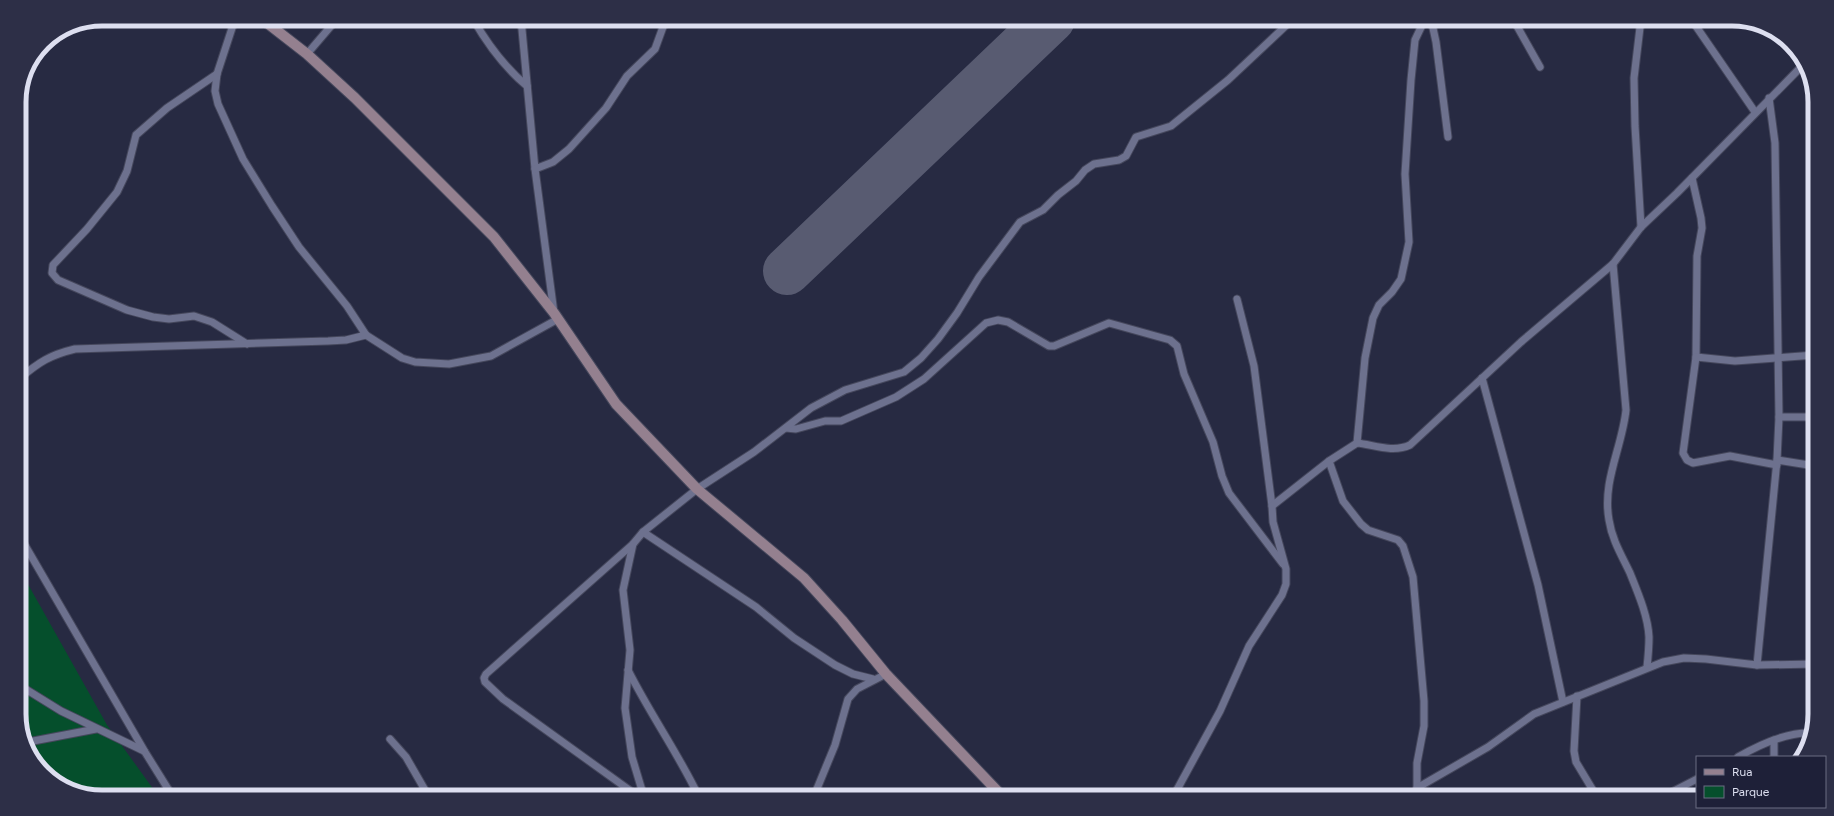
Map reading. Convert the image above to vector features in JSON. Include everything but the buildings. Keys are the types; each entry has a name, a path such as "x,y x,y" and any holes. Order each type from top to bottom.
{"street":[{"path":"233,26 216,74 215,91 218,104 243,159 299,247 347,306 366,335 402,358 415,362 450,364 491,356 556,316"},
{"path":"271,26 307,54 355,98 494,237 556,316 616,404 697,489 804,578 842,620 886,674 996,790"},
{"path":"307,54 331,26"},
{"path":"477,26 487,43 509,71 526,86"},
{"path":"522,26 535,169 556,316"},
{"path":"535,169 553,162 564,153 606,108 626,76 655,49 663,26"},
{"path":"629,790 503,699 487,684 484,678 486,674 632,544 643,532 697,489 737,464 811,408 845,390 904,372 921,358 938,339 979,276 1020,222 1043,210 1058,194 1076,181 1085,170 1094,164 1120,160 1126,156 1136,137 1171,126 1228,80 1286,26"},
{"path":"1357,443 1365,358 1373,318 1379,304 1392,292 1401,279 1409,242 1405,174 1414,40 1421,26"},
{"path":"1433,26 1436,42 1448,137"},
{"path":"1517,26 1540,67"},
{"path":"1640,26 1634,78 1635,126 1641,227"},
{"path":"1696,26 1755,112"},
{"path":"1272,506 1328,461 1345,449 1357,443 1389,448 1398,448 1410,445 1521,342 1613,264 1641,227 1692,178 1755,112 1800,68"},
{"path":"216,74 167,108 136,135 127,171 117,192 87,229 53,265 52,273 58,280 127,310 170,319 194,316 212,322 248,344"},
{"path":"1757,665 1777,463 1779,418 1775,143 1769,98"},
{"path":"1692,178 1702,228 1697,256 1696,357 1683,453 1684,457 1693,463 1730,456 1777,463 1808,465"},
{"path":"1613,264 1626,410 1624,426 1610,474 1608,510 1616,547 1630,573 1645,614 1649,637 1647,667"},
{"path":"1176,790 1220,711 1249,646 1282,595 1286,584 1286,569 1272,522 1272,506 1254,366 1237,299"},
{"path":"786,428 796,429 825,421 841,422 896,397 924,379 986,323 998,320 1008,322 1045,344 1054,346 1099,326 1114,323 1170,340 1176,346 1184,374 1213,442 1222,476 1229,493 1286,569"},
{"path":"26,373 39,362 56,353 75,349 334,341 366,335"},
{"path":"1696,357 1735,361 1808,356"},
{"path":"1482,378 1538,585 1564,702"},
{"path":"1779,418 1808,416"},
{"path":"1328,461 1343,500 1361,524 1368,530 1398,540 1403,546 1413,577 1424,701 1424,726 1417,763 1417,788"},
{"path":"643,532 745,599 794,638 835,666 853,674 873,679"},
{"path":"632,544 623,590 630,650 625,708 632,757 642,790"},
{"path":"26,547 169,790"},
{"path":"1417,788 1488,747 1534,714 1662,662 1684,658 1706,658 1757,665 1808,664"},
{"path":"628,670 643,701 687,771 696,790"},
{"path":"816,790 835,745 848,699 857,689 873,679 886,674"},
{"path":"26,689 61,711 145,752"},
{"path":"1577,696 1574,751 1576,762 1593,790"},
{"path":"31,741 97,729"},
{"path":"1740,756 1774,740 1805,734"},
{"path":"390,739 406,758 425,790"},
{"path":"1774,740 1774,756"},
{"path":"1675,790 1696,779"}],"green space":[{"path":"26,581 107,725 154,790 87,789 64,780 48,768 36,752 32,743 26,719"}],"runway":[{"path":"787,271 1044,26"}]}
